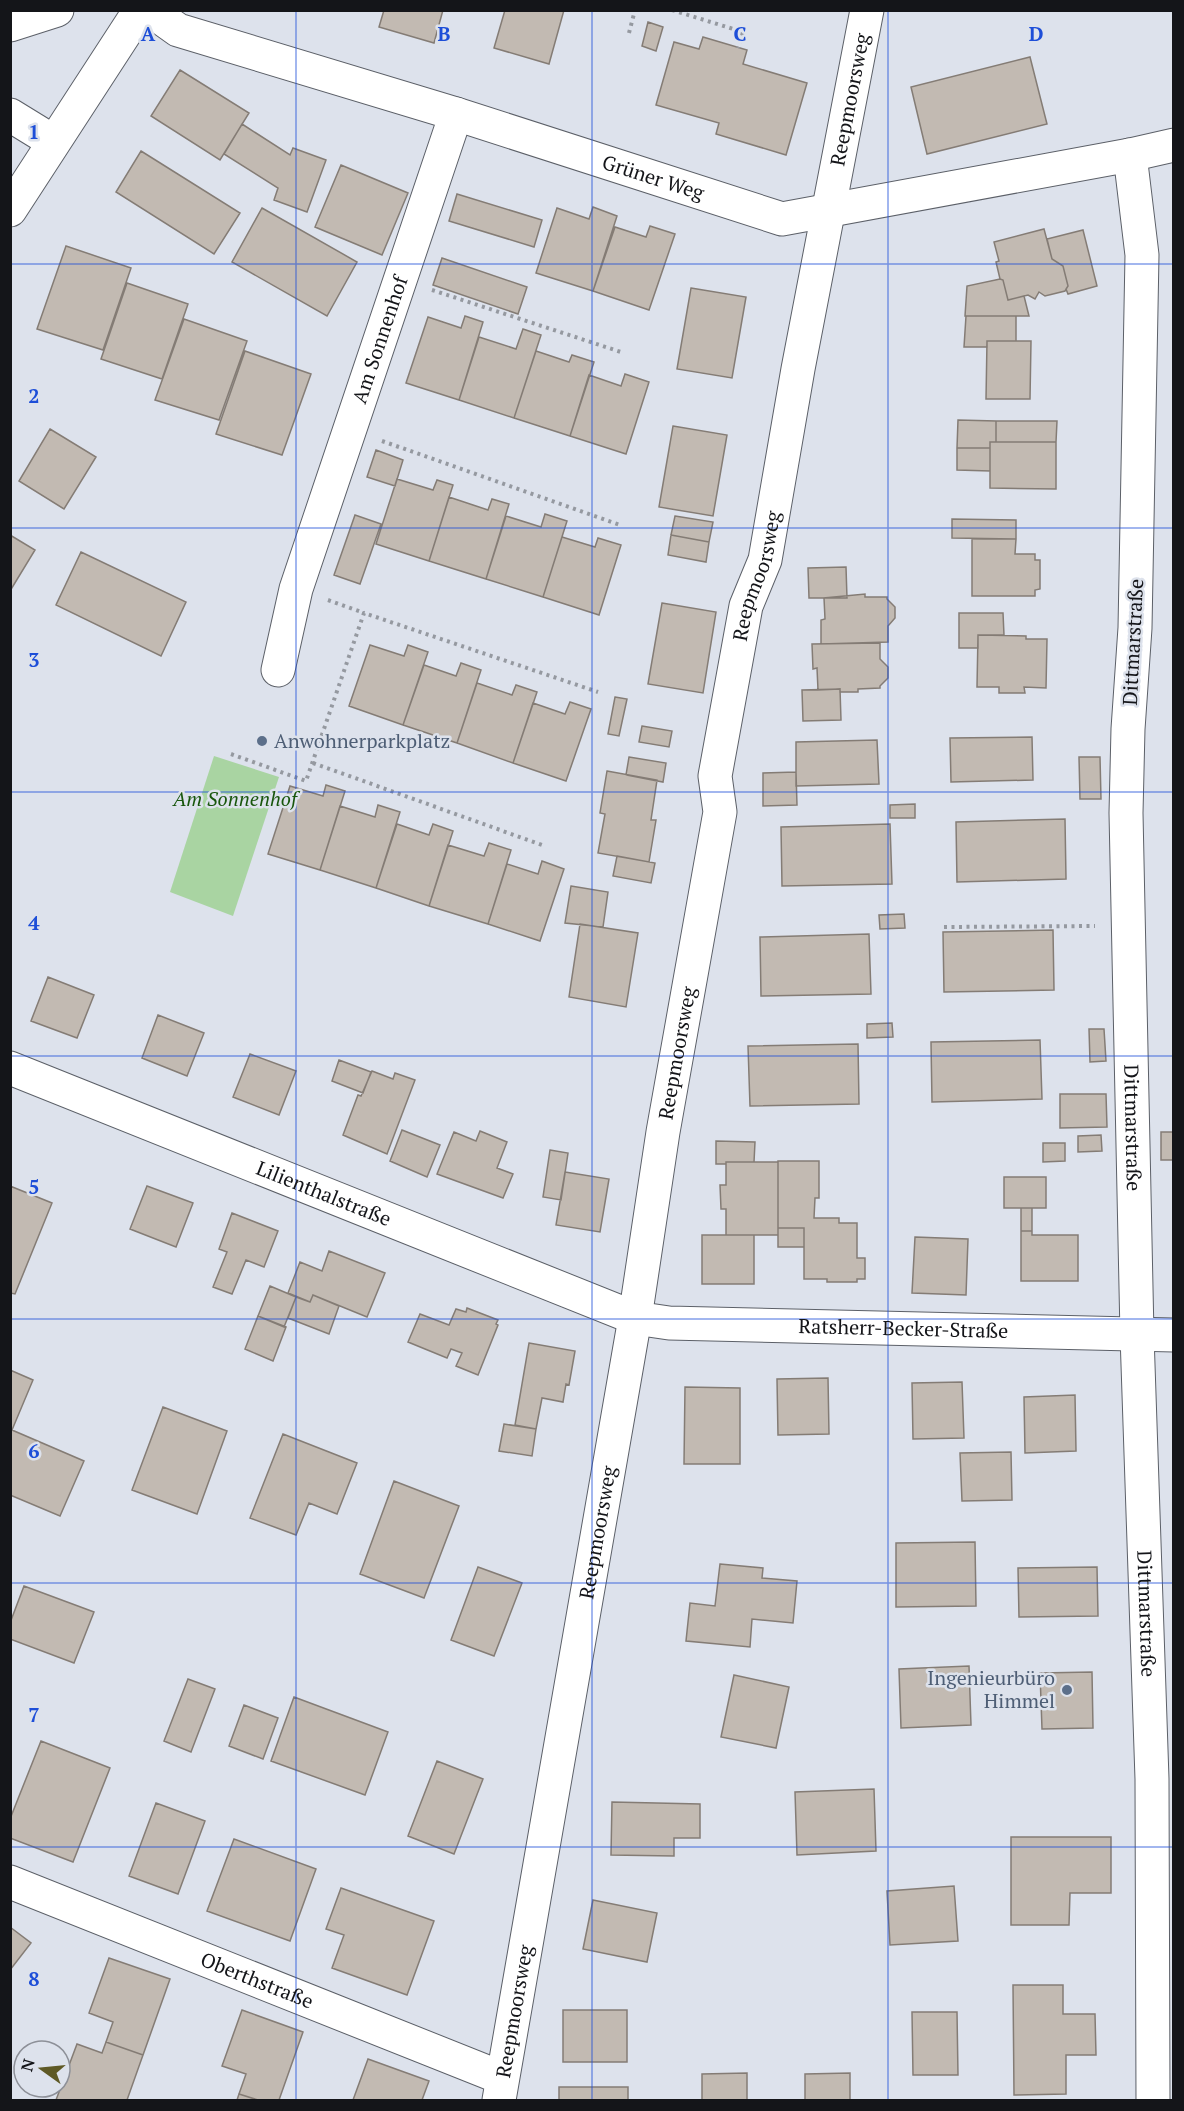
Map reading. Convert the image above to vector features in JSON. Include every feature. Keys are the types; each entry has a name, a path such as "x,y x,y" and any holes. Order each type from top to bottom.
{"street":[{"path":"10,25 57,10"},
{"path":"10,210 140,10"},
{"name":"Grüner Weg","path":"150,10 178,30 456,114 782,219 1130,155 1173,145"},
{"name":"Reepmoorsweg","path":"501,2089 635,1318 665,1120 720,812 715,776 746,606 765,560 798,369 867,10"},
{"name":"Am Sonnenhof","path":"278,670 296,589 456,114"},
{"path":"10,115 54,142"},
{"name":"Dittmarstraße","path":"1130,155 1142,255 1135,619 1128,729 1126,813 1137,1335 1152,1779 1153,2100"},
{"name":"Lilienthalstraße","path":"10,1068 635,1318"},
{"name":"Ratsherr-Becker-Straße","path":"635,1318 669,1323 1173,1335"},
{"name":"Oberthstraße","path":"10,1882 501,2089"}],"path":[{"path":"629,33 635,10"},
{"path":"672,10 743,32 738,48"},
{"path":"400,280 624,353"},
{"path":"350,429 620,525"},
{"path":"231,754 306,781 364,613 598,692"},
{"path":"313,763 542,845"},
{"path":"944,927 1128,925"}],"green space":[{"name":"Am Sonnenhof","path":"214,756 279,777 233,916 170,892"}],"building":[{"path":"384,10 443,10 434,43 379,27"},
{"path":"505,10 564,10 549,64 494,48"},
{"path":"648,22 663,27 656,51 642,46"},
{"path":"703,37 747,50 743,64 807,83 786,155 716,134 719,123 656,105 674,42 699,49"},
{"path":"1030,57 1047,124 927,154 911,87"},
{"path":"180,70 249,113 220,160 151,116"},
{"path":"242,124 290,155 293,148 326,160 307,212 274,200 278,188 224,154"},
{"path":"141,151 240,213 214,254 116,192"},
{"path":"341,165 408,193 382,255 315,227"},
{"path":"457,194 542,220 534,247 449,221"},
{"path":"593,207 617,216 593,291 536,273 557,208 589,219"},
{"path":"262,208 357,262 327,316 232,262"},
{"path":"650,226 675,234 649,310 593,291 615,227 646,237"},
{"path":"1044,229 1052,259 1063,266 1068,286 1065,291 1045,296 1039,292 1035,299 1028,295 1008,300 1003,280 1000,279 996,262 999,261 994,242"},
{"path":"1083,230 1097,286 1068,294 1063,266 1052,259 1047,239"},
{"path":"66,246 131,268 103,350 37,329"},
{"path":"442,258 527,287 518,314 433,285"},
{"path":"1003,280 1008,300 1024,296 1029,316 965,316 967,286"},
{"path":"127,283 188,304 162,379 101,359"},
{"path":"691,288 746,297 732,378 677,369"},
{"path":"465,316 483,322 459,400 406,383 428,317 461,328"},
{"path":"966,316 1016,316 1016,341 987,341 987,347 964,347"},
{"path":"184,319 247,341 219,420 155,400"},
{"path":"523,329 541,335 514,418 459,400 479,337 516,349"},
{"path":"987,341 1031,341 1030,399 986,399"},
{"path":"245,351 311,374 282,455 216,434"},
{"path":"536,351 569,362 572,355 594,362 570,436 514,418"},
{"path":"625,374 649,382 626,454 570,436 589,375 621,386"},
{"path":"958,420 996,421 996,442 990,442 990,448 957,448"},
{"path":"996,421 1057,421 1056,442 996,442"},
{"path":"673,426 727,435 713,516 659,507"},
{"path":"50,429 96,457 64,509 19,481"},
{"path":"990,442 1056,442 1056,489 990,488"},
{"path":"957,448 990,448 990,471 957,470"},
{"path":"376,450 403,460 395,486 367,477"},
{"path":"397,479 433,490 437,480 453,485 429,561 376,544"},
{"path":"449,497 488,510 492,499 509,504 486,579 429,561"},
{"path":"545,514 567,521 543,597 486,579 506,516 541,527"},
{"path":"355,515 381,524 360,584 334,575"},
{"path":"675,516 713,522 709,542 671,535"},
{"path":"952,519 1016,520 1016,539 952,538"},
{"path":"10,535 35,550 10,591"},
{"path":"671,535 709,542 706,562 668,555"},
{"path":"562,537 595,547 598,538 621,545 599,615 543,597"},
{"path":"972,539 1016,539 1015,554 1035,554 1035,560 1040,560 1040,589 1035,590 1035,596 972,596"},
{"path":"81,552 186,602 161,656 56,605"},
{"path":"846,567 847,598 809,598 808,568"},
{"path":"865,594 865,597 887,597 895,607 895,618 888,626 888,642 821,644 821,620 825,619 824,598"},
{"path":"662,603 716,612 703,693 648,684"},
{"path":"959,613 1003,613 1004,635 978,635 978,648 959,648"},
{"path":"978,635 1047,639 1046,688 1024,687 1025,693 999,693 999,687 977,687"},
{"path":"880,643 880,659 888,667 888,678 880,688 858,689 858,692 840,692 840,689 818,690 817,668 813,669 812,644"},
{"path":"370,645 404,656 408,645 428,652 403,725 349,706"},
{"path":"461,663 481,670 457,743 403,725 424,665 456,676"},
{"path":"477,683 512,695 516,685 537,692 513,763 457,743"},
{"path":"840,689 841,720 803,721 802,690"},
{"path":"615,697 627,699 619,736 608,734"},
{"path":"570,702 591,709 566,781 513,763 533,703 565,714"},
{"path":"642,726 672,731 669,747 639,742"},
{"path":"1032,737 1033,780 951,782 950,738"},
{"path":"877,740 879,784 796,786 796,742"},
{"path":"629,757 666,763 663,782 626,775"},
{"path":"1079,757 1100,757 1101,799 1080,799"},
{"path":"607,771 657,780 651,820 656,820 649,862 598,853 605,814 600,813"},
{"path":"796,772 797,805 763,806 763,773"},
{"path":"326,785 345,791 320,870 268,854 290,786 323,796"},
{"path":"915,804 915,818 890,818 890,805"},
{"path":"378,805 400,812 376,888 320,870 340,806 375,817"},
{"path":"1065,819 1066,879 957,882 956,822"},
{"path":"397,824 429,835 433,824 453,831 429,906 376,888"},
{"path":"890,824 892,884 782,886 781,827"},
{"path":"489,843 511,850 488,924 429,906 448,845 484,856"},
{"path":"617,856 655,863 651,883 613,876"},
{"path":"542,861 564,869 540,941 488,924 507,864 538,874"},
{"path":"571,886 608,892 603,927 565,923"},
{"path":"904,914 905,928 880,929 879,915"},
{"path":"580,924 638,933 626,1007 569,997"},
{"path":"1053,930 1054,990 944,992 943,932"},
{"path":"869,934 871,994 761,996 760,937"},
{"path":"48,977 94,995 77,1038 31,1021"},
{"path":"158,1015 204,1033 187,1076 142,1058"},
{"path":"892,1023 893,1037 867,1038 867,1024"},
{"path":"1089,1029 1104,1029 1106,1061 1090,1062"},
{"path":"1040,1040 1042,1099 932,1102 931,1042"},
{"path":"858,1044 859,1104 750,1106 748,1046"},
{"path":"250,1054 296,1071 279,1115 233,1097"},
{"path":"339,1060 371,1072 363,1093 332,1081"},
{"path":"372,1071 393,1079 395,1073 415,1080 387,1154 343,1135 358,1095 361,1096"},
{"path":"1060,1094 1106,1094 1107,1127 1060,1128"},
{"path":"402,1130 440,1145 427,1177 390,1161"},
{"path":"480,1131 507,1142 497,1168 513,1174 503,1198 437,1174 454,1132 476,1141"},
{"path":"1161,1132 1174,1132 1174,1160 1161,1160"},
{"path":"1101,1135 1102,1151 1078,1152 1078,1136"},
{"path":"716,1141 755,1142 754,1162 716,1164"},
{"path":"1043,1143 1065,1143 1065,1161 1043,1162"},
{"path":"550,1150 568,1153 561,1200 543,1197"},
{"path":"778,1161 819,1161 819,1198 815,1198 814,1218 839,1218 839,1223 857,1223 857,1258 865,1258 865,1279 857,1279 857,1282 827,1282 827,1279 804,1279 804,1228 778,1228"},
{"path":"726,1162 778,1162 778,1235 726,1235 726,1209 721,1209 720,1185 726,1185"},
{"path":"565,1172 609,1179 600,1232 556,1225"},
{"path":"1004,1177 1046,1177 1046,1208 1004,1208"},
{"path":"10,1186 52,1203 15,1294 10,1293"},
{"path":"147,1186 193,1203 176,1247 130,1229"},
{"path":"1021,1208 1032,1208 1032,1231 1021,1231"},
{"path":"232,1213 278,1231 264,1267 246,1260 232,1294 213,1287 227,1252 219,1249"},
{"path":"778,1228 804,1228 804,1247 778,1247"},
{"path":"1021,1231 1032,1231 1032,1235 1078,1235 1078,1281 1021,1281"},
{"path":"702,1235 754,1235 754,1284 702,1284"},
{"path":"915,1237 968,1239 966,1295 912,1293"},
{"path":"329,1251 385,1273 367,1317 313,1295 310,1302 288,1293 300,1262 322,1271"},
{"path":"270,1286 296,1297 284,1327 258,1316"},
{"path":"313,1295 339,1306 329,1334 288,1318 296,1297 310,1302"},
{"path":"467,1308 498,1320 478,1375 456,1366 462,1353 451,1349 447,1358 408,1342 420,1314 449,1325 456,1309 466,1312"},
{"path":"258,1316 286,1327 273,1361 245,1349"},
{"path":"529,1343 575,1351 569,1385 566,1384 563,1402 542,1398 536,1429 515,1425"},
{"path":"10,1370 33,1380 12,1430 84,1461 60,1516 10,1495"},
{"path":"828,1378 829,1434 778,1435 777,1379"},
{"path":"962,1382 964,1438 913,1439 912,1383"},
{"path":"685,1387 740,1388 740,1464 684,1464"},
{"path":"1075,1395 1076,1451 1025,1453 1024,1397"},
{"path":"163,1407 227,1431 197,1514 132,1490"},
{"path":"504,1424 536,1429 532,1456 499,1451"},
{"path":"283,1434 357,1463 337,1514 309,1503 296,1535 250,1518"},
{"path":"1011,1452 1012,1500 962,1501 960,1453"},
{"path":"394,1481 459,1506 424,1598 360,1574"},
{"path":"975,1542 976,1606 896,1607 896,1543"},
{"path":"720,1564 763,1568 762,1578 797,1581 793,1623 752,1619 750,1647 686,1641 690,1603 715,1606"},
{"path":"478,1567 522,1583 494,1656 451,1640"},
{"path":"1097,1567 1098,1616 1019,1617 1018,1568"},
{"path":"24,1586 94,1612 74,1663 10,1639 10,1623"},
{"path":"969,1666 971,1725 901,1728 899,1669"},
{"path":"1092,1672 1093,1728 1042,1729 1040,1673"},
{"path":"734,1675 789,1687 776,1748 721,1737"},
{"path":"188,1679 215,1689 191,1752 164,1741"},
{"path":"294,1697 388,1732 365,1795 271,1761"},
{"path":"244,1705 278,1718 263,1759 229,1746"},
{"path":"41,1741 110,1768 73,1862 10,1838 10,1819"},
{"path":"437,1761 483,1779 454,1854 408,1836"},
{"path":"874,1789 876,1851 797,1855 795,1792"},
{"path":"612,1802 700,1804 700,1838 674,1838 674,1856 611,1855"},
{"path":"156,1803 205,1821 178,1894 129,1876"},
{"path":"1011,1837 1111,1837 1111,1893 1070,1893 1069,1925 1011,1925"},
{"path":"234,1839 316,1869 290,1941 207,1911"},
{"path":"954,1886 958,1941 890,1945 887,1891"},
{"path":"341,1888 434,1921 407,1995 332,1968 344,1935 326,1929"},
{"path":"593,1900 657,1913 647,1962 583,1949"},
{"path":"10,1927 31,1943 10,1970"},
{"path":"109,1958 170,1979 143,2055 106,2042 113,2022 89,2013"},
{"path":"1013,1985 1063,1985 1063,2014 1095,2014 1096,2055 1066,2055 1066,2094 1014,2095"},
{"path":"242,2010 303,2032 279,2100 258,2100 239,2094 246,2074 222,2066"},
{"path":"563,2010 627,2010 627,2062 563,2062"},
{"path":"912,2012 957,2012 958,2075 913,2075"},
{"path":"106,2042 143,2055 127,2100 56,2100 72,2099 72,2057 77,2044 102,2053"},
{"path":"368,2059 429,2081 422,2100 353,2100"},
{"path":"747,2073 747,2100 702,2100 702,2074"},
{"path":"850,2073 850,2100 805,2100 805,2074"},
{"path":"559,2087 628,2087 628,2100 559,2100"},
{"path":"239,2094 258,2100 237,2100"}],"place":[{"name":"Anwohnerparkplatz","path":"262,741"},
{"name":"Ingenieurbüro Himmel","path":"1067,1690"}]}
